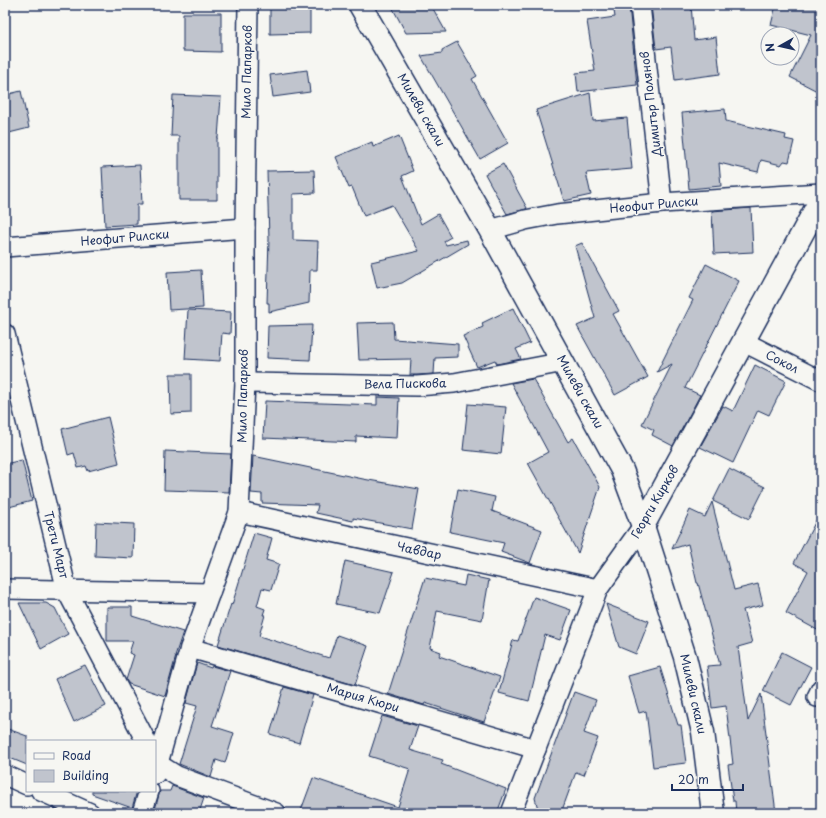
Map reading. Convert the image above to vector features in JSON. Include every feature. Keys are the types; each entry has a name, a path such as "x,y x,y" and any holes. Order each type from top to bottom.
{"street":[{"name":"Мило Папарков","path":"156,765 190,648 239,512 245,384 245,228 248,5"},
{"name":"Милеви скали","path":"360,5 490,230 564,362 622,470 643,526 685,657 703,732 713,813"},
{"name":"Димитър Полянов","path":"640,5 662,203"},
{"name":"Неофит Рилски","path":"490,230 525,220 557,214 662,203 821,193"},
{"name":"Георги Кирков","path":"511,813 598,590 643,526 821,199"},
{"name":"Неофит Рилски","path":"5,247 245,228"},
{"name":"Трети Март","path":"5,334 67,591 145,740"},
{"name":"Сокол","path":"744,342 821,382"},
{"name":"Вела Пискова","path":"245,384 416,386 454,383 493,377 564,362"},
{"name":"Чавдар","path":"239,512 598,590"},
{"path":"5,589 210,593"},
{"name":"Мария Кюри","path":"190,648 536,748"},
{"path":"156,765 177,776 276,813"},
{"path":"5,775 26,785"},
{"path":"43,792 90,813"},
{"path":"142,813 149,792"}],"building":[{"path":"270,5 310,5 310,33 270,34"},
{"path":"391,5 431,5 446,32 406,33"},
{"path":"613,5 629,5 637,85 578,92 576,73 595,71 587,21 615,17"},
{"path":"651,5 691,5 694,40 716,37 720,74 675,80 671,47 656,49"},
{"path":"776,5 821,5 821,93 790,77 796,66 800,66 800,57 811,35 800,32 800,26 771,25"},
{"path":"183,13 221,13 221,52 183,51"},
{"path":"457,42 477,76 472,79 508,143 480,159 421,56 442,53 442,50"},
{"path":"307,70 310,92 273,97 270,75"},
{"path":"21,91 29,128 5,134 5,95"},
{"path":"590,93 593,121 627,118 632,169 586,173 591,195 564,201 536,110"},
{"path":"173,95 221,97 217,138 217,200 179,200 179,136 171,136"},
{"path":"725,109 726,121 786,135 785,139 794,141 789,162 784,161 781,165 761,160 758,172 719,163 721,186 689,189 682,113"},
{"path":"399,136 413,171 402,176 421,224 438,214 451,237 444,241 446,245 467,240 468,244 402,283 377,288 371,262 419,251 392,205 364,216 352,187 349,188 336,157 372,142 373,147"},
{"path":"503,164 527,208 526,209 507,214 485,174"},
{"path":"140,165 142,204 137,204 137,224 105,226 102,167"},
{"path":"314,170 315,193 293,194 293,240 318,241 317,270 310,270 309,303 269,312 269,303 267,303 269,239 267,171"},
{"path":"751,208 753,252 714,254 712,211"},
{"path":"582,243 619,311 613,314 648,377 615,395 577,326 595,318 575,246"},
{"path":"706,264 739,281 685,388 700,395 673,446 652,435 654,430 642,424 672,364 657,372 693,300 689,298"},
{"path":"201,270 203,308 169,310 167,272"},
{"path":"513,308 530,343 516,349 521,359 497,364 495,360 477,367 463,336 483,327 482,323"},
{"path":"188,310 231,312 230,334 222,333 220,361 185,359"},
{"path":"393,322 394,339 458,344 458,357 435,358 434,374 417,375 410,375 411,359 359,360 357,323"},
{"path":"312,325 310,360 267,358 268,326"},
{"path":"755,365 786,381 769,415 758,410 733,463 700,447 723,406 733,411"},
{"path":"170,374 191,374 191,413 171,414"},
{"path":"533,379 568,442 573,438 600,487 578,553 528,463 548,452 511,383"},
{"path":"377,397 399,398 397,438 356,436 356,442 263,438 265,401 377,405"},
{"path":"468,404 506,407 501,454 463,450"},
{"path":"108,417 119,463 88,471 86,466 78,468 74,453 68,455 62,429"},
{"path":"165,451 231,454 229,492 164,490"},
{"path":"253,456 419,489 412,529 353,518 353,521 316,513 318,505 262,503 262,494 251,493"},
{"path":"22,460 32,501 5,508 5,464"},
{"path":"729,469 765,487 749,519 713,501"},
{"path":"458,489 495,497 492,511 542,530 530,563 501,552 504,543 450,532"},
{"path":"712,502 734,590 758,584 763,605 743,610 752,643 738,647 748,721 761,694 776,813 736,813 728,765 733,764 726,706 712,708 707,666 720,665 697,583 688,544 672,549 690,510 705,517"},
{"path":"821,511 821,632 786,613 808,571 794,563"},
{"path":"96,522 134,524 133,558 95,556"},
{"path":"254,533 272,538 266,560 279,564 271,590 262,588 257,606 265,609 263,615 265,615 259,636 329,658 337,635 368,646 355,685 218,645"},
{"path":"345,561 394,572 380,613 336,604"},
{"path":"466,575 489,580 482,620 437,611 430,648 441,652 439,656 500,677 484,722 425,703 424,705 388,694 425,578 464,586"},
{"path":"534,597 571,610 560,640 545,635 529,701 499,693 513,640 518,641"},
{"path":"19,603 46,603 55,608 68,634 41,649"},
{"path":"606,604 649,621 636,654 619,647"},
{"path":"107,607 132,607 132,616 183,632 175,656 165,696 129,684 126,680 134,655 129,653 133,641 107,641"},
{"path":"782,652 811,667 791,705 763,691"},
{"path":"197,663 211,668 212,666 230,671 212,726 234,733 225,763 216,760 211,777 179,764 197,706 186,703"},
{"path":"85,665 106,706 74,722 55,679"},
{"path":"660,667 678,725 681,725 686,763 653,767 646,711 639,713 628,676"},
{"path":"284,687 313,695 299,743 270,734"},
{"path":"574,692 596,700 584,733 598,738 584,775 576,772 561,813 539,813 535,798"},
{"path":"382,716 418,726 410,750 443,760 441,764 506,789 497,813 300,813 313,778 398,807 410,769 369,756"},
{"path":"5,728 27,736 26,765 5,756"},
{"path":"172,786 204,798 199,813 154,813 160,791 170,791"},
{"path":"92,792 137,792 132,808 92,794"}]}
